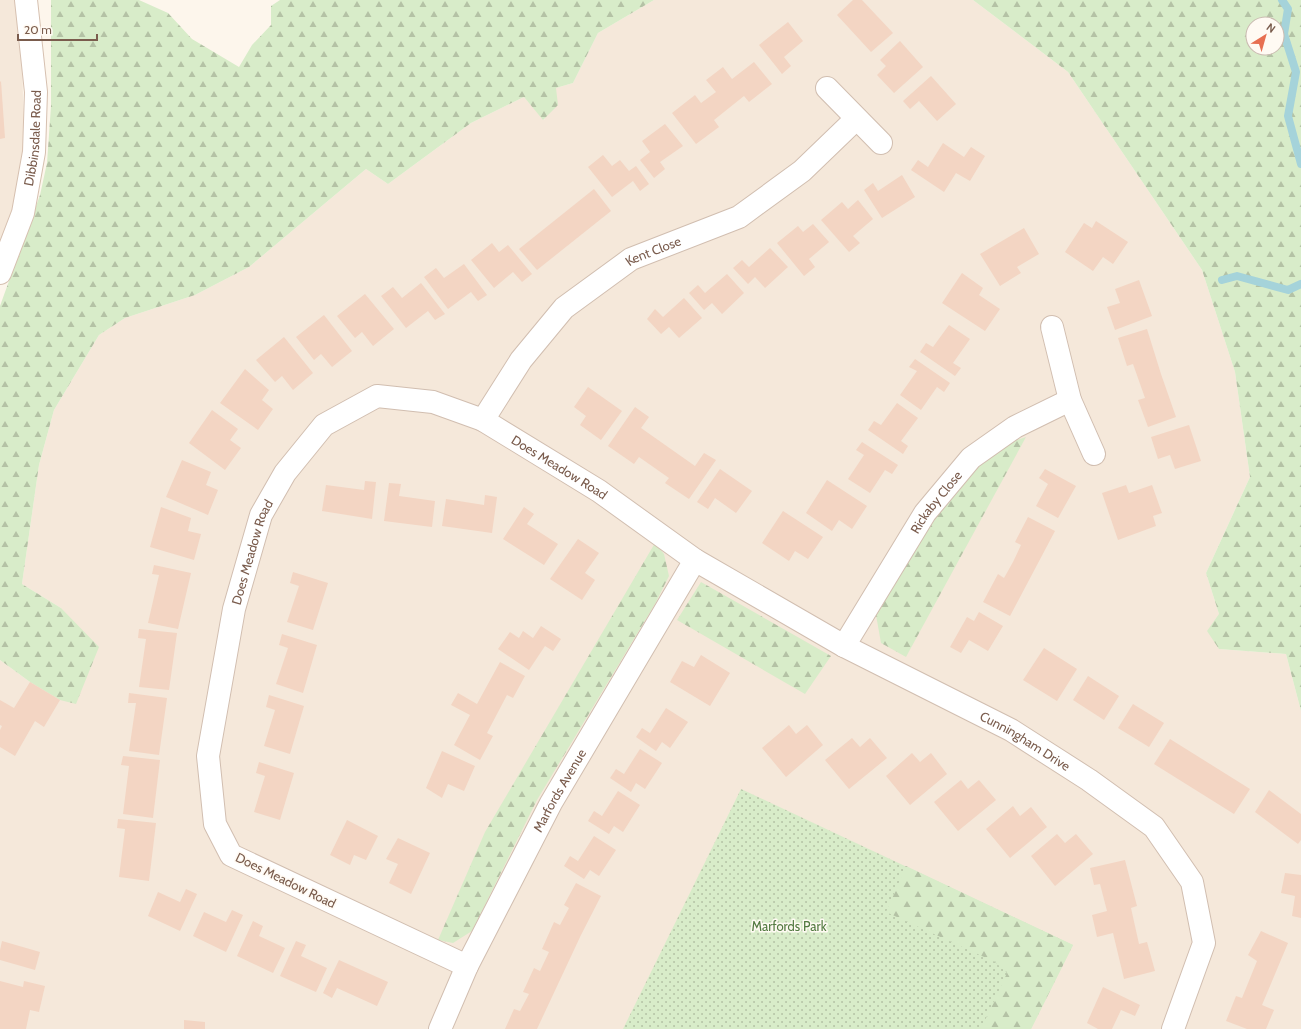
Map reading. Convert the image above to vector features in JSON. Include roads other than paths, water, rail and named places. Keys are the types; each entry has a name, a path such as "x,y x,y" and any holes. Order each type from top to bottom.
{"street":[{"name":"Dibbinsdale Road","path":"0,273 23,213 34,152 36,92 26,0"},
{"path":"827,88 881,143"},
{"name":"Kent Close","path":"483,420 521,360 564,308 631,259 739,217 802,171 856,119"},
{"path":"1052,327 1070,400 1094,454"},
{"name":"Does Meadow Road","path":"467,966 231,854 215,824 208,756 234,610 261,514 285,474 324,424 377,396 433,402 483,420 599,491 695,560"},
{"name":"Rickaby Close","path":"844,646 925,513 971,458 1015,427 1070,400"},
{"name":"Cunningham Drive","path":"695,560 844,646 1010,730 1089,780 1154,827 1192,882 1204,942 1173,1029"},
{"name":"Marfords Avenue","path":"440,1029 467,966 551,803 695,560"}],"waterway":[{"path":"1282,0 1288,9 1284,34 1296,72 1288,116 1301,164"},
{"path":"1222,280 1237,276 1288,290 1301,284"}],"park label":[{"name":"Marfords Park","path":"789,926"}]}
